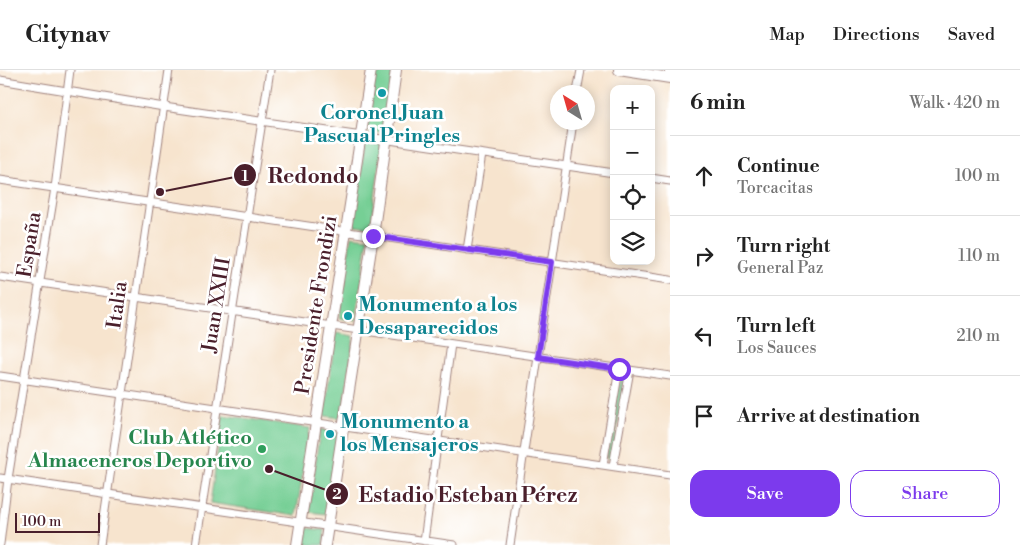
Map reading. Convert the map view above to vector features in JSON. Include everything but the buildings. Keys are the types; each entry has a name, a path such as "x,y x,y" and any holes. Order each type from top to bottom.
{"main road":[{"name":"Presidente Frondizi","path":"297,545 299,522 317,424 372,70"},
{"path":"325,545 373,236 396,70"},
{"path":"619,70 669,75"}],"street":[{"name":"España","path":"0,544 8,479 55,188 70,70"},
{"name":"Italia","path":"100,545 169,70"},
{"name":"Juan XXIII","path":"196,545 200,508 270,70"},
{"path":"578,85 581,70"},
{"path":"0,80 262,122 610,172"},
{"path":"510,545 572,130"},
{"path":"467,250 482,154"},
{"path":"655,178 670,180"},
{"path":"0,180 670,280"},
{"path":"0,278 670,376"},
{"path":"424,541 451,344"},
{"path":"603,465 619,369"},
{"path":"613,466 630,370"},
{"path":"0,376 670,475"},
{"path":"0,478 454,545"}],"green space":[{"path":"375,70 393,70 384,133 367,131"},
{"path":"365,142 382,145 371,227 353,225"},
{"path":"351,236 368,238 356,321 339,318"},
{"path":"336,333 354,336 342,418 324,416"},
{"path":"621,373 626,374 612,459 606,458"},
{"name":"Club Atlético Almaceneros Deportivo","path":"223,415 310,428 296,516 210,503"},
{"path":"320,429 338,432 326,514 309,512"},
{"path":"307,528 325,530 323,545 305,545"}],"place":[{"name":"Coronel Juan Pascual Pringles","path":"382,93"},
{"name":"Redondo","path":"160,192"},
{"name":"Monumento a los Desaparecidos","path":"348,316"},
{"name":"Monumento a los Mensajeros","path":"330,434"},
{"name":"Club Atlético Almaceneros Deportivo","path":"262,449"},
{"name":"Estadio Esteban Pérez","path":"269,469"}],"route":[{"path":"373,236 552,262 538,357 619,369"}]}
